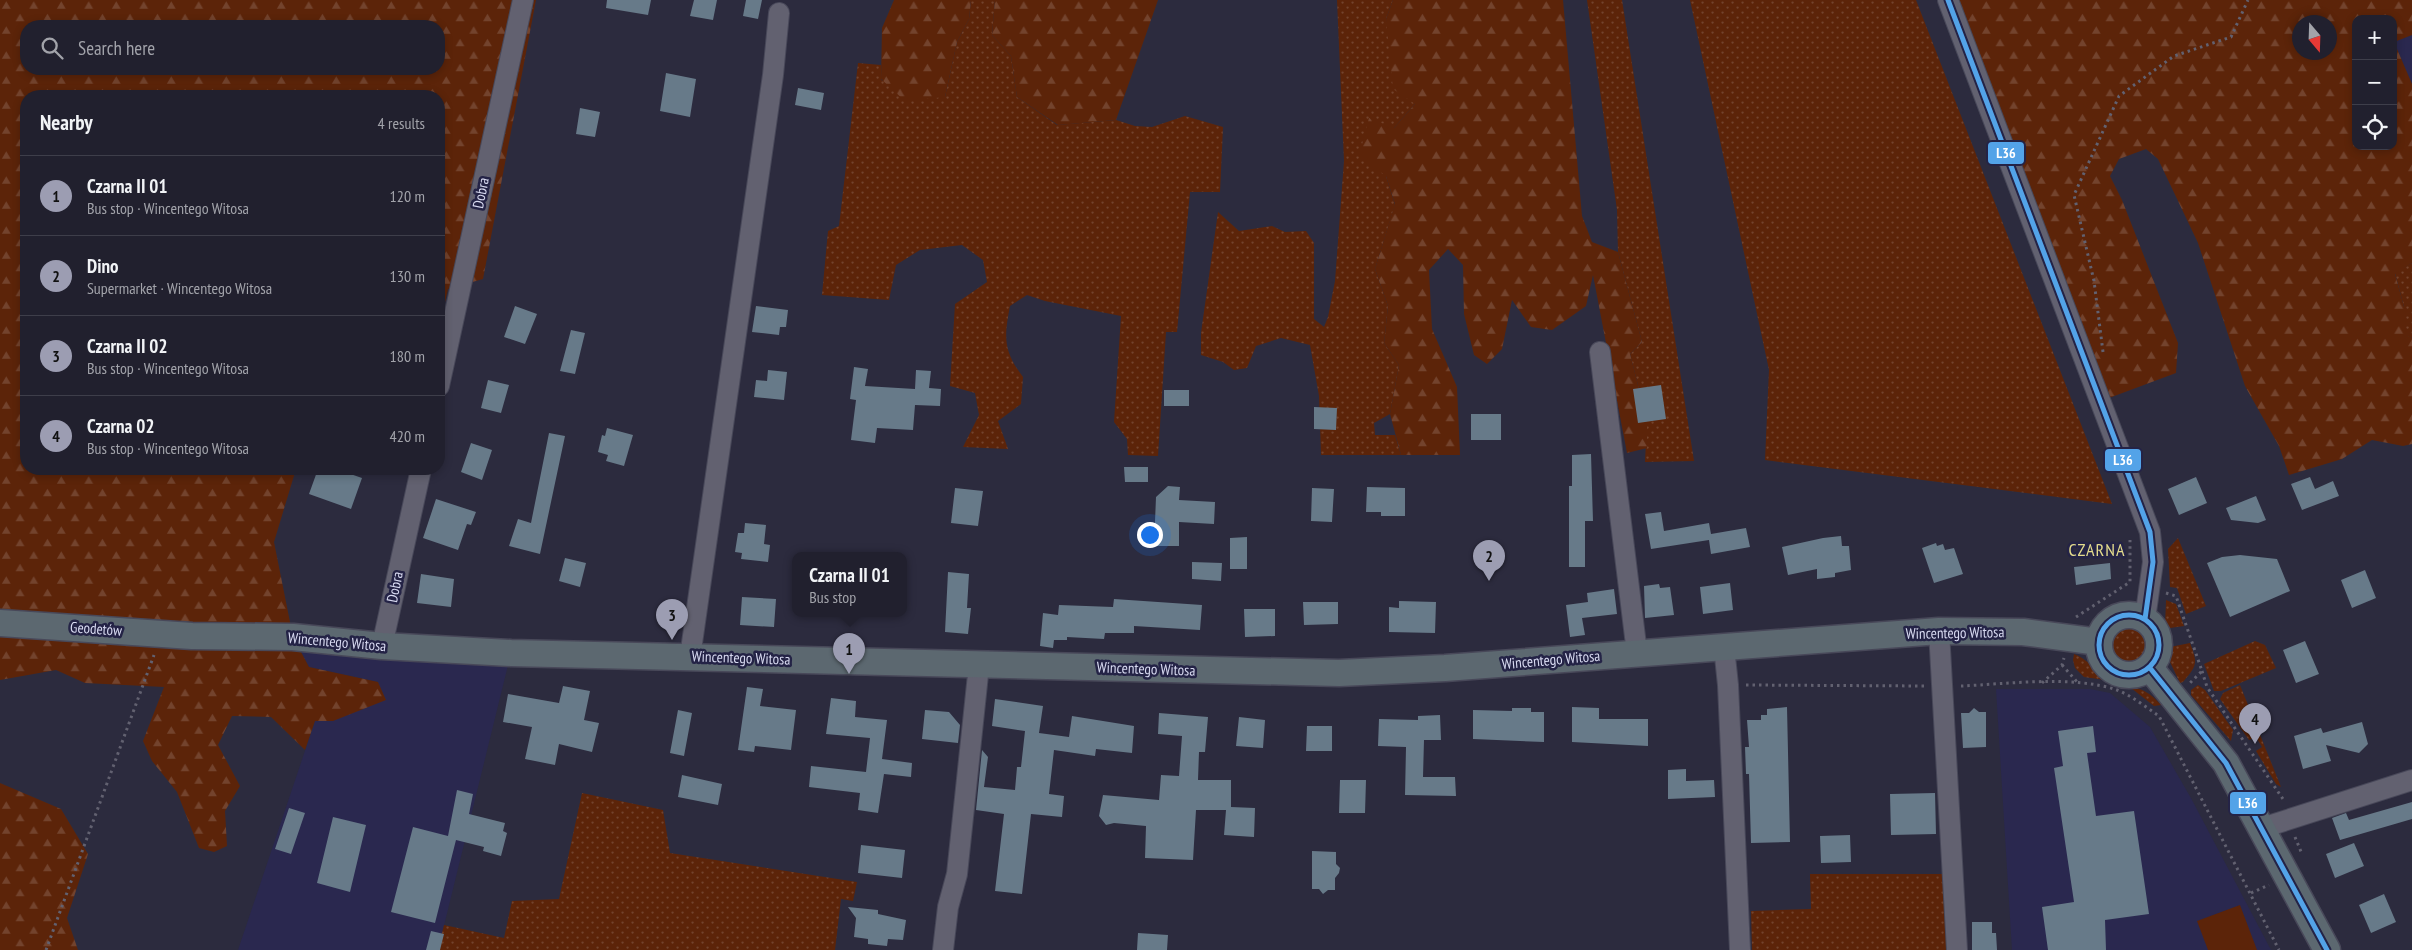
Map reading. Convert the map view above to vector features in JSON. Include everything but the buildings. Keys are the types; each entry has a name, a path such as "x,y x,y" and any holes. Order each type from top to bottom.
{"main road":[{"path":"2136,615 2145,619 2152,625 2160,642 2159,652 2150,668 2141,674 2120,674 2104,662 2099,652 2102,632 2116,618 2136,615"},
{"name":"Geodetów","path":"0,623 192,636"},
{"name":"Wincentego Witosa","path":"192,636 293,637 382,646 511,653 1339,673 1445,668 1938,631 2023,632 2099,642"},
{"path":"2150,668 2166,708 2226,763 2327,950"}],"street":[{"name":"Dobra","path":"445,358 523,0"},
{"path":"1948,0 2150,532 2153,562 2145,619"},
{"path":"690,657 773,75 779,13"},
{"path":"1600,352 1637,653"},
{"name":"Dobra","path":"382,646 420,475"},
{"path":"1938,631 1957,950"},
{"path":"1724,646 1728,685 1740,950"},
{"path":"943,950 948,907 957,874 979,665"},
{"path":"2262,828 2412,780"}],"path":[{"path":"2104,355 2094,281 2074,196 2119,96 2174,56 2231,37 2248,0"},
{"path":"2130,582 2176,596 2207,687 2284,797 2294,837 2304,858"},
{"path":"46,950 162,634"},
{"path":"2062,665 2079,684"},
{"path":"2166,708 2202,671"},
{"path":"1728,685 1942,686 2069,682 2117,690 2140,702 2166,708"},
{"path":"2166,708 2280,950"}],"shaded area":[{"path":"2412,35 2412,84 2397,49 2397,41"},
{"path":"293,637 511,653 438,950 238,950 315,721 333,721 378,682 309,667"},
{"path":"1996,689 2090,689 2110,693 2150,727 2192,800 2271,950 2012,950"}],"green space":[{"path":"0,0 536,0 483,279 448,289 445,302 445,90 20,90 20,475 294,475 274,542 293,637 309,667 378,682 386,700 333,721 315,721 305,750 271,717 232,716 218,745 240,786 225,811 227,846 214,852 199,848 177,792 152,761 143,741 164,687 85,683 56,670 0,680"},
{"path":"894,0 971,0 969,19 957,42 945,97 905,101 881,79 882,28"},
{"path":"971,0 995,0 992,35 1011,56 1017,97 1057,125 1116,120 1135,126 1152,127 1185,116 1223,127 1220,192 1190,192 1177,332 1166,332 1158,456 1128,455 1127,439 1114,422 1121,316 1045,301 1027,295 1010,306 1006,335 1007,343 1016,368 1023,377 1021,404 998,421 1008,449 963,447 979,415 975,393 950,386 955,304 987,282 983,260 962,245 920,250 896,265 889,300 822,295 828,231 839,226 858,63 881,65 881,80 945,97 957,42 969,19"},
{"path":"995,0 1158,0 1116,120 1058,125 1017,97 1011,56 992,35"},
{"path":"1337,0 1393,0 1386,19 1415,104 1394,128 1386,176 1395,205 1375,269 1388,306 1384,343 1399,365 1390,414 1374,423 1375,435 1395,435 1401,455 1321,455 1319,396 1310,345 1281,338 1256,346 1247,368 1234,370 1223,362 1201,355 1201,333 1218,212 1239,231 1272,226 1285,232 1306,231 1314,243 1314,319 1324,327 1328,317 1335,281 1344,161"},
{"path":"1393,0 1563,0 1582,216 1592,242 1618,252 1642,342 1630,354 1647,420 1647,448 1627,453 1593,275 1586,306 1552,330 1531,327 1512,300 1502,349 1487,364 1474,355 1464,314 1463,265 1448,249 1429,270 1432,329 1457,387 1460,455 1401,455 1390,414 1399,365 1384,343 1388,306 1375,269 1395,204 1386,176 1359,156 1369,118 1394,128 1415,104 1393,89 1386,19"},
{"path":"1587,0 1622,0 1694,461 1645,462 1647,420 1630,354 1642,342 1618,252 1617,210"},
{"path":"1690,0 1916,0 2112,504 1765,460 1769,370"},
{"path":"1950,0 2412,0 2412,35 2397,41 2397,15 2352,15 2352,150 2397,150 2397,49 2412,84 2412,263 2395,274 2404,307 2404,334 2412,338 2412,444 2403,446 2372,440 2342,459 2289,475 2279,446 2245,386 2198,243 2158,159 2146,149 2119,159 2110,176 2122,200 2178,343 2176,373 2101,401"},
{"path":"2412,263 2412,338 2404,335 2404,307 2395,273"},
{"path":"2178,538 2206,606 2186,614 2177,588 2170,587 2168,549"},
{"path":"2166,600 2176,604 2184,626 2170,628 2165,626"},
{"path":"2129,626 2142,632 2148,645 2142,658 2129,664 2116,658 2110,645 2116,632"},
{"path":"2255,641 2265,645 2276,668 2221,691 2214,691 2204,664"},
{"path":"2190,643 2195,664 2188,676 2180,683 2170,662 2170,647"},
{"path":"2074,654 2085,660 2104,677 2116,683 2084,677 2075,668"},
{"path":"2198,685 2205,690 2233,730 2231,741 2191,695 2191,690"},
{"path":"2240,685 2281,787 2276,784 2256,751 2262,747 2256,737 2249,740 2220,699 2223,693"},
{"path":"2125,686 2147,692 2161,705 2154,706 2131,688"},
{"path":"0,783 61,809 88,854 67,918 78,950 0,950"},
{"path":"582,793 663,810 670,853 857,882 853,901 841,899 835,950 438,950 444,925 504,938 512,901 559,899"},
{"path":"1810,874 1943,874 1947,950 1752,950 1751,911 1811,909"},
{"path":"2240,905 2257,950 2208,950 2197,921"}],"transit line":[{"name":"L36","path":"1948,0 2150,532 2153,562 2145,619"},
{"name":"L36","path":"2123,615 2135,615 2146,620 2154,628 2159,639 2159,645 2157,657 2146,670 2135,675 2123,675 2112,670 2104,662 2099,651 2099,639 2104,628 2112,620 2123,615"},
{"name":"L36","path":"2150,668 2226,763 2327,950"}],"place":[{"name":"Dino","path":"1489,581"},
{"name":"Czarna II 02","path":"672,640"},
{"name":"Czarna II 01","path":"849,674"},
{"name":"Czarna 02","path":"2255,744"}],"district":[{"name":"CZARNA","path":"2097,550"}]}
